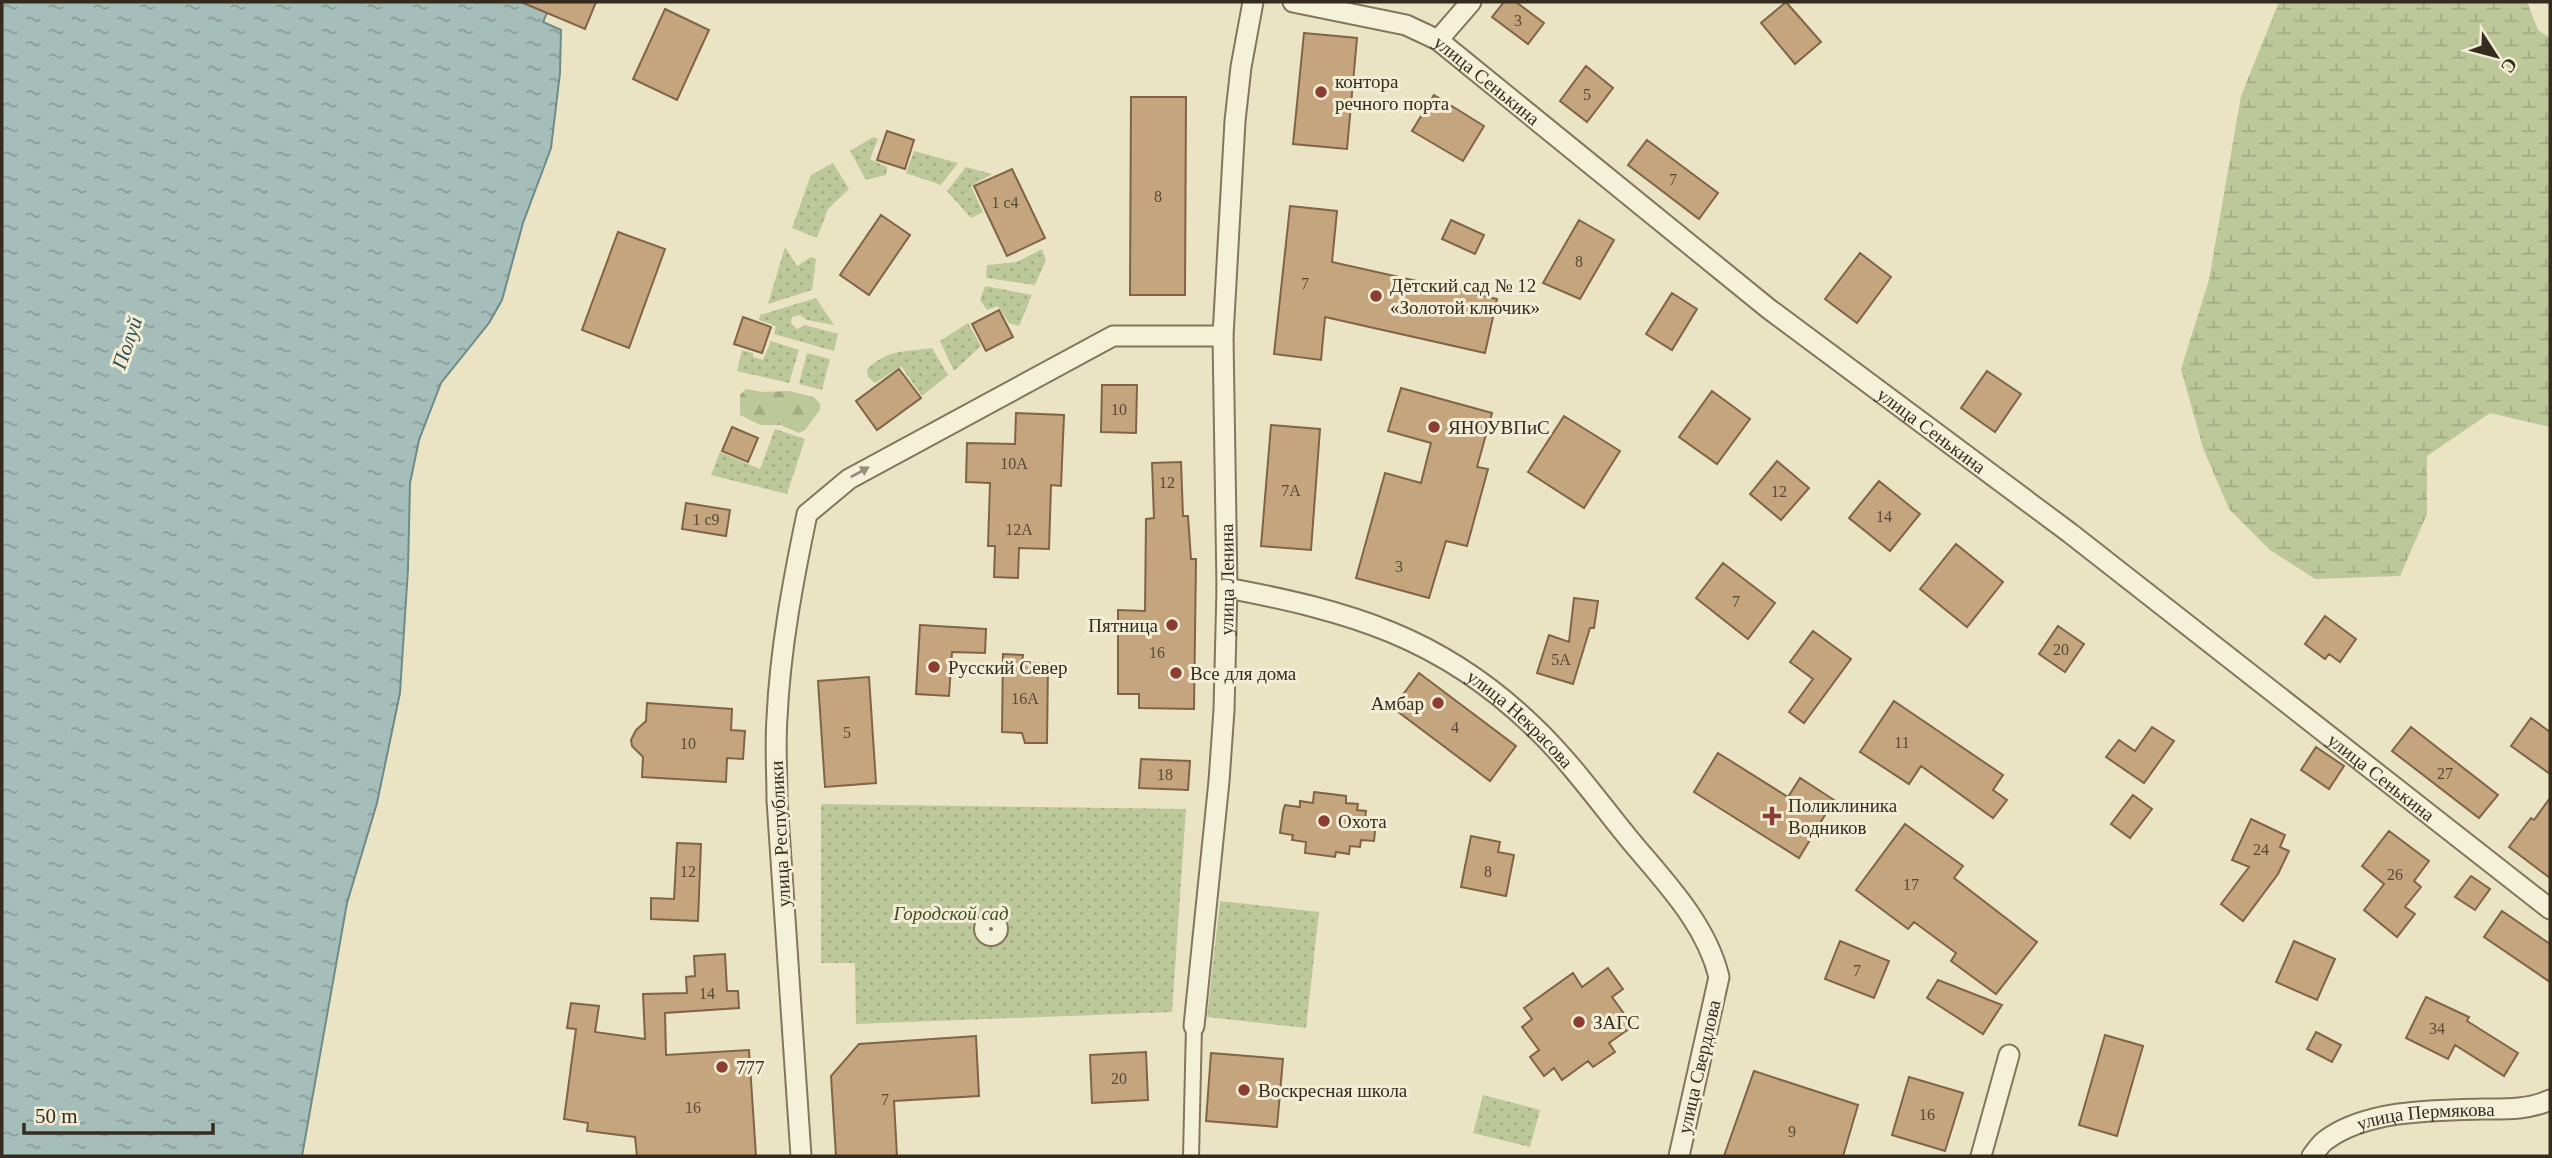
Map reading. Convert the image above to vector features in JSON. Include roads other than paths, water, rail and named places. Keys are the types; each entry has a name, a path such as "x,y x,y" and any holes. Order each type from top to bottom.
{"street":[{"name":"улица Ленина","path":"1191,1156 1194,1026 1224,710 1227,588 1223,336 1235,121 1241,67 1253,2"},
{"name":"улица Сенькина","path":"1293,2 1406,25 1438,40 1769,309 2070,533 2550,909"},
{"path":"1438,40 1471,2"},
{"name":"улица Республики","path":"801,1156 776,754 782,661 807,514 849,479 1112,336 1223,336"},
{"name":"улица Некрасова","path":"1227,588 1290,600 1376,624 1443,657 1508,704 1561,756 1672,892 1697,925 1713,954 1719,977"},
{"name":"улица Свердлова","path":"1679,1156 1719,977"},
{"path":"1981,1156 2009,1055"},
{"name":"улица Пермякова","path":"2312,1156 2324,1141 2348,1126 2432,1111 2525,1108 2550,1100"}],"water":[{"name":"Полуй","path":"2,2 552,2 543,22 561,30 560,73 551,148 523,223 502,300 489,323 441,383 419,440 410,483 400,693 377,803 347,903 302,1156 2,1156"}],"place":[{"name":"контора речного порта","path":"1321,92"},
{"name":"Детский сад № 12 «Золотой ключик»","path":"1376,296"},
{"name":"ЯНОУВПиС","path":"1434,427"},
{"name":"Пятница","path":"1172,625"},
{"name":"Русский Север","path":"934,667"},
{"name":"Все для дома","path":"1176,673"},
{"name":"Амбар","path":"1438,703"},
{"name":"Поликлиника Водников","path":"1772,816"},
{"name":"Охота","path":"1324,821"},
{"name":"ЗАГС","path":"1579,1022"},
{"name":"777","path":"722,1067"},
{"name":"Воскресная школа","path":"1244,1090"}],"park label":[{"name":"Городской сад","path":"951,913"}]}
